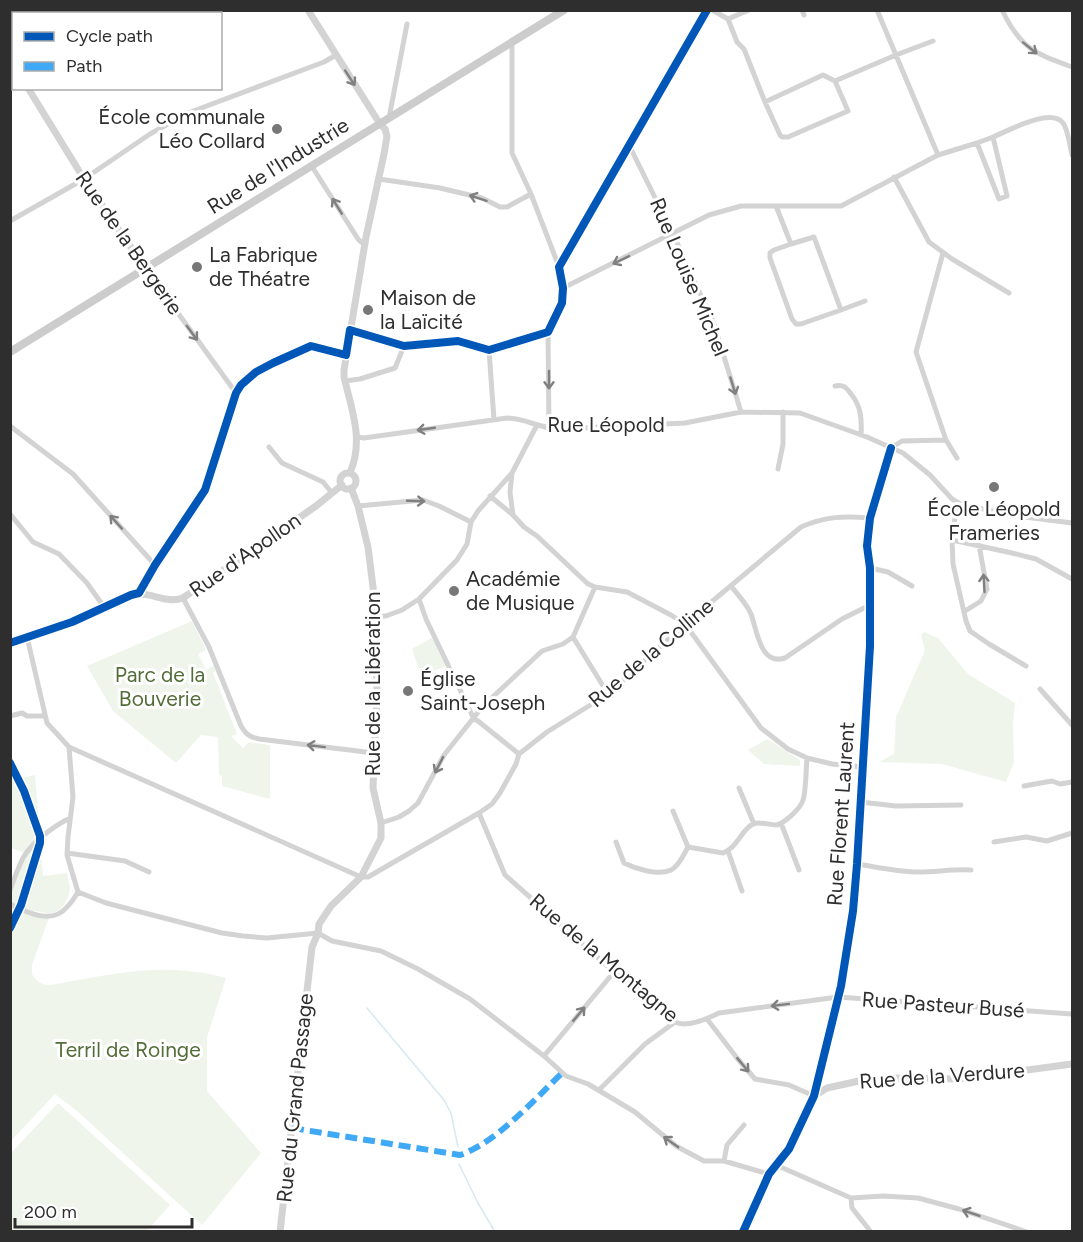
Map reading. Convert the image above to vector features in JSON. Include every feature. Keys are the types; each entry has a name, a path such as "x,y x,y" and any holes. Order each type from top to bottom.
{"main road":[{"name":"Rue de l'Industrie","path":"10,352 564,10"}],"street":[{"path":"308,10 385,129 387,136 365,244 344,372 357,437 357,453 350,473"},
{"path":"559,267 707,10"},
{"path":"712,10 728,19 737,42 744,49 765,102 782,137 788,137 848,111 835,81 823,75 765,102"},
{"path":"728,19 749,10"},
{"path":"877,10 938,155"},
{"path":"1002,10 1014,33 1024,44 1038,54 1072,67"},
{"path":"389,118 406,24"},
{"path":"835,81 933,41"},
{"path":"512,42 512,153 531,194 559,267 563,288 562,303 548,332 549,429"},
{"path":"10,221 84,179 150,134 188,113 324,62 336,55"},
{"name":"Rue de la Bergerie","path":"29,90 84,179 236,393"},
{"path":"563,288 709,215 741,206 841,206 938,155 977,143 1023,124 1050,117 1057,119 1063,123 1072,155"},
{"path":"977,143 999,199 1006,196 993,137"},
{"name":"Rue Louise Michel","path":"629,145 714,324 741,412"},
{"path":"312,165 358,239 365,244"},
{"path":"894,177 926,239 943,253 1008,293"},
{"path":"380,179 482,198 500,207 507,207 531,194"},
{"path":"776,206 791,244"},
{"path":"841,310 814,237 770,253 792,319 796,324 801,324 841,310 865,301"},
{"path":"943,253 915,352 946,440 957,458"},
{"path":"350,330 404,346 458,341 489,350 548,332"},
{"path":"10,643 62,626 139,593 206,490 236,393 246,379 255,372 311,346 346,355"},
{"path":"345,381 360,379 395,368 404,346"},
{"path":"489,350 494,420"},
{"path":"835,386 846,387 856,401 861,416 861,435"},
{"name":"Rue Léopold","path":"357,437 364,438 515,418 549,429 678,424 741,412 797,412 808,414 903,453 930,475 957,503"},
{"path":"778,470 783,444 783,412"},
{"path":"375,617 394,613 419,599 457,560 467,544 471,522 490,496 512,474 537,425"},
{"path":"10,426 73,474 155,566"},
{"path":"891,448 902,441 946,440"},
{"path":"269,447 282,463 323,482 332,493"},
{"name":"Rue Florent Laurent","path":"814,1096 838,998 853,911 870,632 870,568 867,546 870,518 891,448"},
{"path":"345,473 350,473 354,476 355,485 346,488 340,481 341,477 345,473"},
{"path":"512,474 510,492 513,515"},
{"name":"Rue d'Apollon","path":"139,593 171,600 183,598 285,528 342,485"},
{"name":"Rue de la Libération","path":"351,488 358,506 372,573 376,708 373,788 381,823 381,838 361,877"},
{"path":"490,496 588,584 627,592 685,624 761,728 788,749 807,758 832,764 862,767"},
{"path":"358,506 423,500 471,522"},
{"path":"1026,666 970,631 953,564 952,540 955,509 957,503 1025,517 1072,523"},
{"path":"10,514 33,542 59,554 87,583 104,607"},
{"name":"Rue de la Colline","path":"361,877 368,877 492,804 500,794 519,754 547,732 608,694 685,624 801,526 829,517 870,518"},
{"path":"952,540 1036,559 1072,579"},
{"path":"965,611 981,601 987,589 979,545"},
{"path":"870,568 888,572 912,586"},
{"path":"731,586 750,612 762,648 772,659 776,660 785,658 842,619 870,605"},
{"path":"381,823 399,817 418,803 444,756 483,706 542,651 563,644 573,637 595,587"},
{"path":"183,598 199,626 246,734 250,737 374,753"},
{"path":"419,599 426,619 473,717 519,754"},
{"path":"27,637 47,723 69,747 361,877 331,906 319,924 318,933"},
{"path":"573,637 608,694"},
{"path":"1040,689 1072,725"},
{"path":"10,716 22,713 27,716 45,716"},
{"path":"10,904 35,914 51,917 68,907 78,892 67,853 73,797 69,747"},
{"path":"688,847 723,853 733,848 751,825 759,823 778,825 786,821 803,802 807,758"},
{"path":"1024,786 1052,781 1060,784 1072,782"},
{"path":"739,788 754,824"},
{"path":"860,802 896,806 961,804"},
{"path":"673,811 688,847"},
{"name":"Rue de la Montagne","path":"479,813 505,875 614,972 681,1025 707,1018 755,1079 789,1084 814,1096"},
{"path":"10,890 23,857 30,848 57,824 70,818"},
{"path":"781,823 799,870"},
{"path":"994,842 1026,837 1047,841 1072,833"},
{"path":"616,842 624,863 634,868 656,872 669,871 676,866 688,847"},
{"path":"728,851 742,891"},
{"path":"67,853 126,861 149,872"},
{"path":"857,864 903,872 971,870"},
{"path":"78,892 106,903 222,933 267,938 318,933 332,941 381,951 470,999 544,1056 566,1076 599,1090 635,1112 676,1146 704,1161 724,1161 769,1174"},
{"name":"Rue du Grand Passage","path":"280,1232 312,947 318,933"},
{"path":"544,1056 614,972"},
{"name":"Rue Pasteur Busé","path":"707,1018 719,1013 838,998 1072,1014"},
{"path":"599,1090 645,1044 675,1022"},
{"name":"Rue de la Verdure","path":"814,1096 827,1088 868,1079 961,1079 1072,1064"},
{"path":"743,1232 769,1174 789,1149 814,1096"},
{"path":"724,1161 727,1144 744,1125"},
{"path":"776,1165 850,1198 883,1196 918,1198 1027,1232"},
{"path":"850,1198 852,1208 871,1232"}],"green space":[{"path":"11,11 179,11 12,12 12,58"},
{"name":"Parc de la Bouverie","path":"192,621 206,650 198,654 206,670 214,666 213,673 237,734 231,736 243,748 249,742 270,745 270,799 222,786 222,776 219,775 218,737 201,735 176,763 113,711 87,666"},
{"path":"924,632 938,638 968,674 1015,703 1014,762 1006,782 942,764 879,762 894,754 896,717 925,650 921,635"},
{"path":"433,637 446,666 421,676 412,649"},
{"path":"767,739 800,760 800,766 764,764 748,750"},
{"name":"Terril de Roinge","path":"10,765 18,779 35,775 43,876 67,873 70,887 65,904 55,912 44,913 17,907 20,910 50,915 32,965 32,974 38,981 51,985 117,973 160,970 182,970 226,978 207,1037 207,1091 261,1153 202,1225 77,1111 55,1094 11,1141 11,889 26,853 11,848"},
{"path":"58,1103 170,1205 147,1231 11,1231 11,1153"}],"waterway":[{"path":"367,1008 444,1100 451,1113 458,1147"},
{"path":"459,1164 495,1232"}],"marked path":[{"path":"292,1128 460,1155 474,1149 501,1130 562,1073"}],"cycle path":[{"path":"10,643 72,622 139,593 205,490 236,393 241,385 256,372 311,346 346,355 350,330 404,346 458,341 489,350 548,332 562,303 563,288 559,267 707,10"},
{"path":"743,1232 769,1174 789,1149 814,1096 841,986 853,911 870,646 870,568 867,546 870,518 891,448"},
{"path":"10,763 24,791 40,836 40,843 21,905 10,928"}],"place":[{"name":"École communale Léo Collard","path":"277,129"},
{"name":"La Fabrique de Théatre","path":"197,267"},
{"name":"Maison de la Laïcité","path":"368,310"},
{"name":"École Léopold Frameries","path":"994,487"},
{"name":"Académie de Musique","path":"454,591"},
{"name":"Église Saint-Joseph","path":"408,691"}]}
